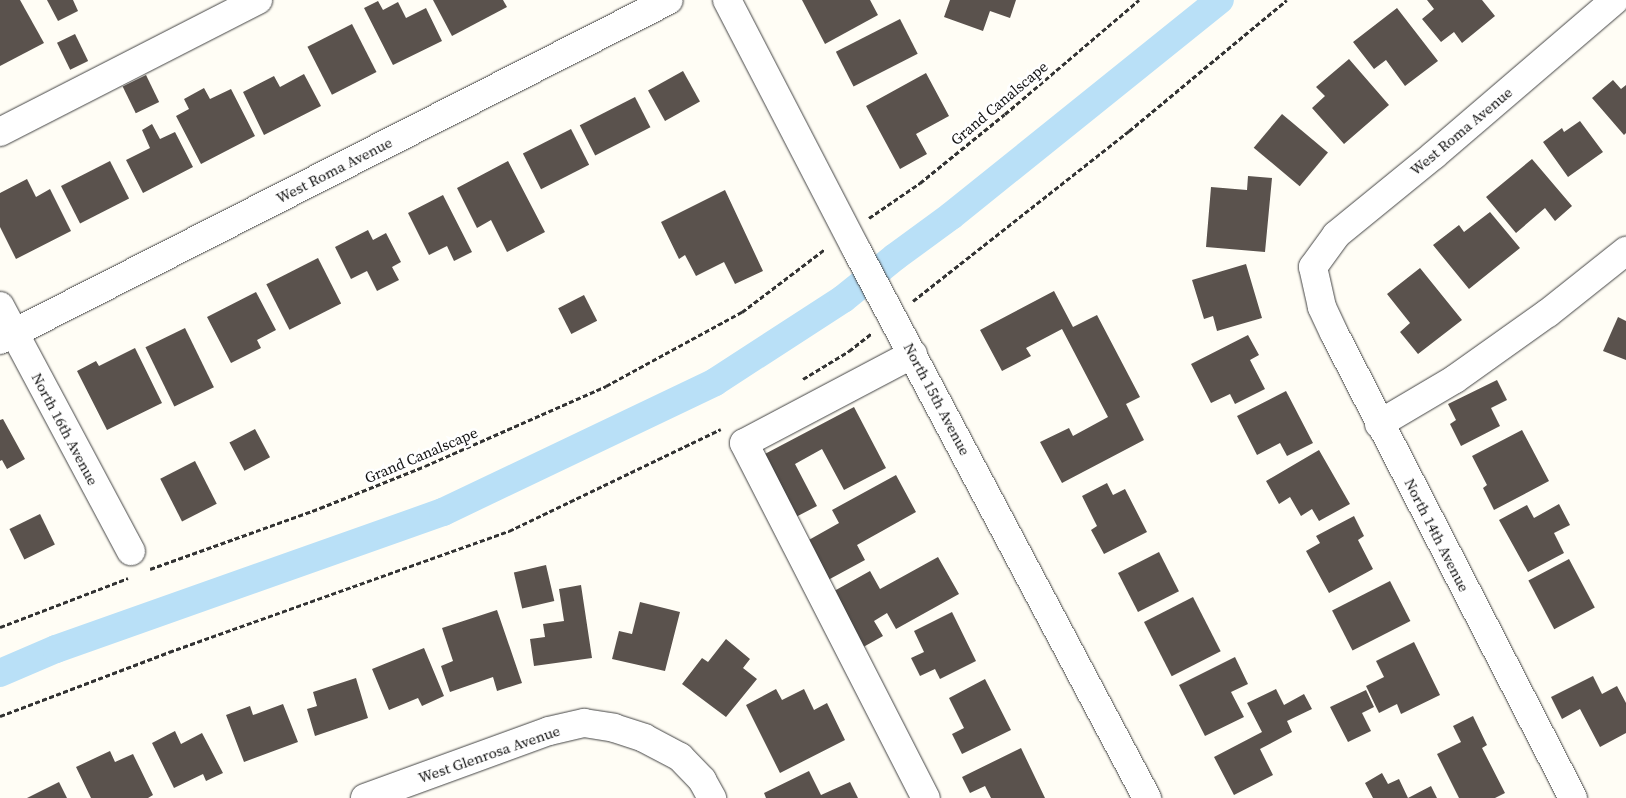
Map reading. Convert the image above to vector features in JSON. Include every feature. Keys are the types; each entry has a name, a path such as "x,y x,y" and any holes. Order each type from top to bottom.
{"street":[{"path":"0,132 258,0"},
{"name":"West Roma Avenue","path":"7,337 668,0"},
{"name":"North 15th Avenue","path":"727,0 855,247 1147,798"},
{"name":"West Roma Avenue","path":"1313,267 1336,235 1434,155 1615,0"},
{"path":"1379,424 1455,379 1548,313 1626,251"},
{"name":"North 14th Avenue","path":"1313,267 1322,307 1379,424 1573,798"},
{"name":"North 16th Avenue","path":"0,306 7,337 136,566"},
{"path":"913,354 744,443 926,798"},
{"name":"West Glenrosa Avenue","path":"365,798 548,731 584,723 614,728 644,738 680,757 702,780 712,798"}],"path":[{"name":"Grand Canalscape","path":"869,218 920,183 1005,114 1138,0"},
{"path":"914,300 1129,130 1287,0"},
{"name":"Grand Canalscape","path":"0,626 136,566 320,508 424,466 606,386 742,312 823,250"},
{"path":"800,381 849,351 869,336"},
{"path":"0,716 169,652 509,531 726,426"}],"building":[{"path":"0,0 20,0 44,43 0,66"},
{"path":"47,0 73,0 78,11 58,21"},
{"path":"433,0 503,0 507,7 452,36"},
{"path":"802,0 870,0 878,15 825,44"},
{"path":"950,0 1016,0 1010,18 990,11 983,31 944,17"},
{"path":"1427,0 1482,0 1495,16 1462,43 1454,32 1441,42 1422,19 1434,9"},
{"path":"378,1 383,10 398,2 406,18 426,8 442,41 393,65 364,8"},
{"path":"1397,8 1438,61 1405,86 1386,60 1374,69 1353,42"},
{"path":"900,19 918,54 854,86 836,52"},
{"path":"352,24 377,72 332,95 307,47"},
{"path":"75,34 88,61 70,70 57,43"},
{"path":"1349,59 1389,105 1344,144 1312,108 1325,96 1316,87"},
{"path":"683,71 700,102 665,121 648,90"},
{"path":"926,73 949,116 916,134 927,154 900,169 866,106"},
{"path":"304,74 321,106 264,135 243,92 274,76 280,87"},
{"path":"146,75 159,102 136,113 123,86"},
{"path":"1613,80 1621,89 1626,85 1626,133 1624,135 1592,98"},
{"path":"204,88 210,99 231,89 255,136 201,164 176,116 189,109 184,99"},
{"path":"635,97 650,127 595,155 580,125"},
{"path":"1282,114 1328,153 1300,186 1254,148"},
{"path":"1580,121 1603,152 1568,177 1543,142 1562,128 1564,132"},
{"path":"152,124 160,139 175,132 193,167 143,193 126,160 150,148 142,130"},
{"path":"571,129 589,165 541,189 523,154"},
{"path":"1532,159 1572,206 1555,221 1545,208 1516,233 1486,197"},
{"path":"110,161 129,198 80,223 61,186"},
{"path":"508,161 545,232 507,252 491,220 477,228 457,188"},
{"path":"1248,176 1272,178 1265,252 1206,247 1211,187 1247,190"},
{"path":"27,179 36,197 50,189 71,231 16,259 0,227 0,193"},
{"path":"725,190 763,271 735,284 724,262 696,276 685,255 679,259 661,222"},
{"path":"443,195 472,252 454,261 447,246 429,255 408,213"},
{"path":"1490,212 1520,248 1469,289 1433,245 1459,225 1464,232"},
{"path":"368,230 373,240 386,233 401,262 392,267 399,280 377,291 367,271 351,279 335,247"},
{"path":"318,258 341,303 289,330 266,284"},
{"path":"1246,264 1262,318 1217,331 1213,316 1204,319 1192,280"},
{"path":"1420,268 1462,320 1418,354 1400,332 1410,323 1387,294"},
{"path":"1054,291 1073,327 1097,315 1140,397 1126,404 1144,440 1062,483 1040,442 1069,428 1073,436 1108,417 1062,329 1026,348 1031,356 1002,371 980,330"},
{"path":"256,292 276,330 257,340 261,348 231,363 207,317"},
{"path":"584,295 597,321 571,334 558,308"},
{"path":"1618,317 1626,321 1626,360 1603,351"},
{"path":"185,328 214,387 174,407 145,347"},
{"path":"1248,335 1259,355 1250,360 1265,389 1235,404 1230,394 1211,403 1191,364"},
{"path":"135,348 162,403 107,430 77,371 96,361 99,366"},
{"path":"1497,380 1507,400 1491,408 1500,426 1461,446 1450,424 1456,420 1448,404"},
{"path":"1286,391 1313,443 1287,456 1280,443 1257,455 1237,416"},
{"path":"854,407 886,468 844,490 822,449 795,464 817,506 792,519 759,457"},
{"path":"3,419 25,459 7,469 2,460 0,461 0,420"},
{"path":"255,429 270,457 244,471 229,443"},
{"path":"1522,430 1549,481 1494,510 1483,488 1487,485 1472,456"},
{"path":"1319,450 1350,504 1319,521 1312,509 1301,516 1290,497 1279,504 1266,481"},
{"path":"195,461 217,504 182,521 160,479"},
{"path":"896,475 916,512 857,545 865,560 828,580 807,541 839,523 832,510"},
{"path":"1107,483 1113,495 1125,489 1147,532 1104,554 1091,530 1097,526 1082,496"},
{"path":"1559,504 1570,525 1554,533 1564,553 1528,572 1499,520 1527,505 1534,518"},
{"path":"40,514 55,545 24,559 9,529"},
{"path":"1354,516 1364,536 1358,540 1373,569 1329,593 1306,551 1320,543 1316,536"},
{"path":"1159,552 1179,591 1138,612 1118,573"},
{"path":"938,557 959,594 896,629 887,613 874,621 883,636 858,650 827,595 870,571 880,589"},
{"path":"1569,559 1595,608 1554,629 1528,581"},
{"path":"546,565 554,601 522,608 514,572"},
{"path":"1390,581 1410,621 1353,651 1332,611"},
{"path":"581,585 592,658 534,666 530,639 545,637 543,624 564,621 559,589"},
{"path":"1193,597 1221,651 1172,676 1144,622"},
{"path":"640,602 680,612 665,671 612,659 619,631 632,634"},
{"path":"497,610 522,683 497,691 493,677 450,692 441,666 453,661 442,628"},
{"path":"952,612 976,661 940,679 935,669 920,676 911,658 924,652 914,631"},
{"path":"726,639 750,659 743,668 757,679 726,717 682,684 702,658 708,662"},
{"path":"1414,642 1440,695 1401,714 1397,704 1379,713 1366,686 1384,677 1376,661"},
{"path":"424,648 444,696 422,706 418,698 389,710 372,669"},
{"path":"1235,657 1248,684 1231,692 1244,717 1205,736 1179,685"},
{"path":"1593,676 1602,694 1617,686 1626,703 1626,733 1600,747 1580,709 1562,719 1551,697"},
{"path":"356,678 368,718 315,736 307,709 317,706 313,692"},
{"path":"985,679 1011,730 962,754 952,734 964,728 949,698"},
{"path":"776,689 782,700 804,689 814,710 827,703 845,740 780,773 746,705"},
{"path":"1276,689 1284,705 1304,694 1312,709 1287,721 1292,732 1260,749 1273,775 1234,795 1214,757 1262,732 1247,703"},
{"path":"1366,690 1374,707 1362,713 1371,731 1348,742 1330,707"},
{"path":"283,704 298,742 244,762 226,715 250,706 253,715"},
{"path":"1473,716 1487,745 1482,748 1505,793 1495,798 1459,798 1437,754 1461,742 1453,726"},
{"path":"175,731 181,744 202,733 223,773 206,781 203,774 174,788 152,743"},
{"path":"1021,748 1045,798 991,798 985,786 970,793 962,777"},
{"path":"110,751 115,762 133,754 153,795 148,798 91,798 76,767"},
{"path":"809,771 821,795 850,782 858,798 766,798 764,793"},
{"path":"1382,773 1388,784 1399,779 1408,798 1373,798 1365,783"},
{"path":"59,782 67,798 27,798"},
{"path":"1431,786 1437,798 1408,798"}],"waterway":[{"path":"0,673 56,649 443,512 715,382 843,299 895,257 951,216 1220,0"}]}
